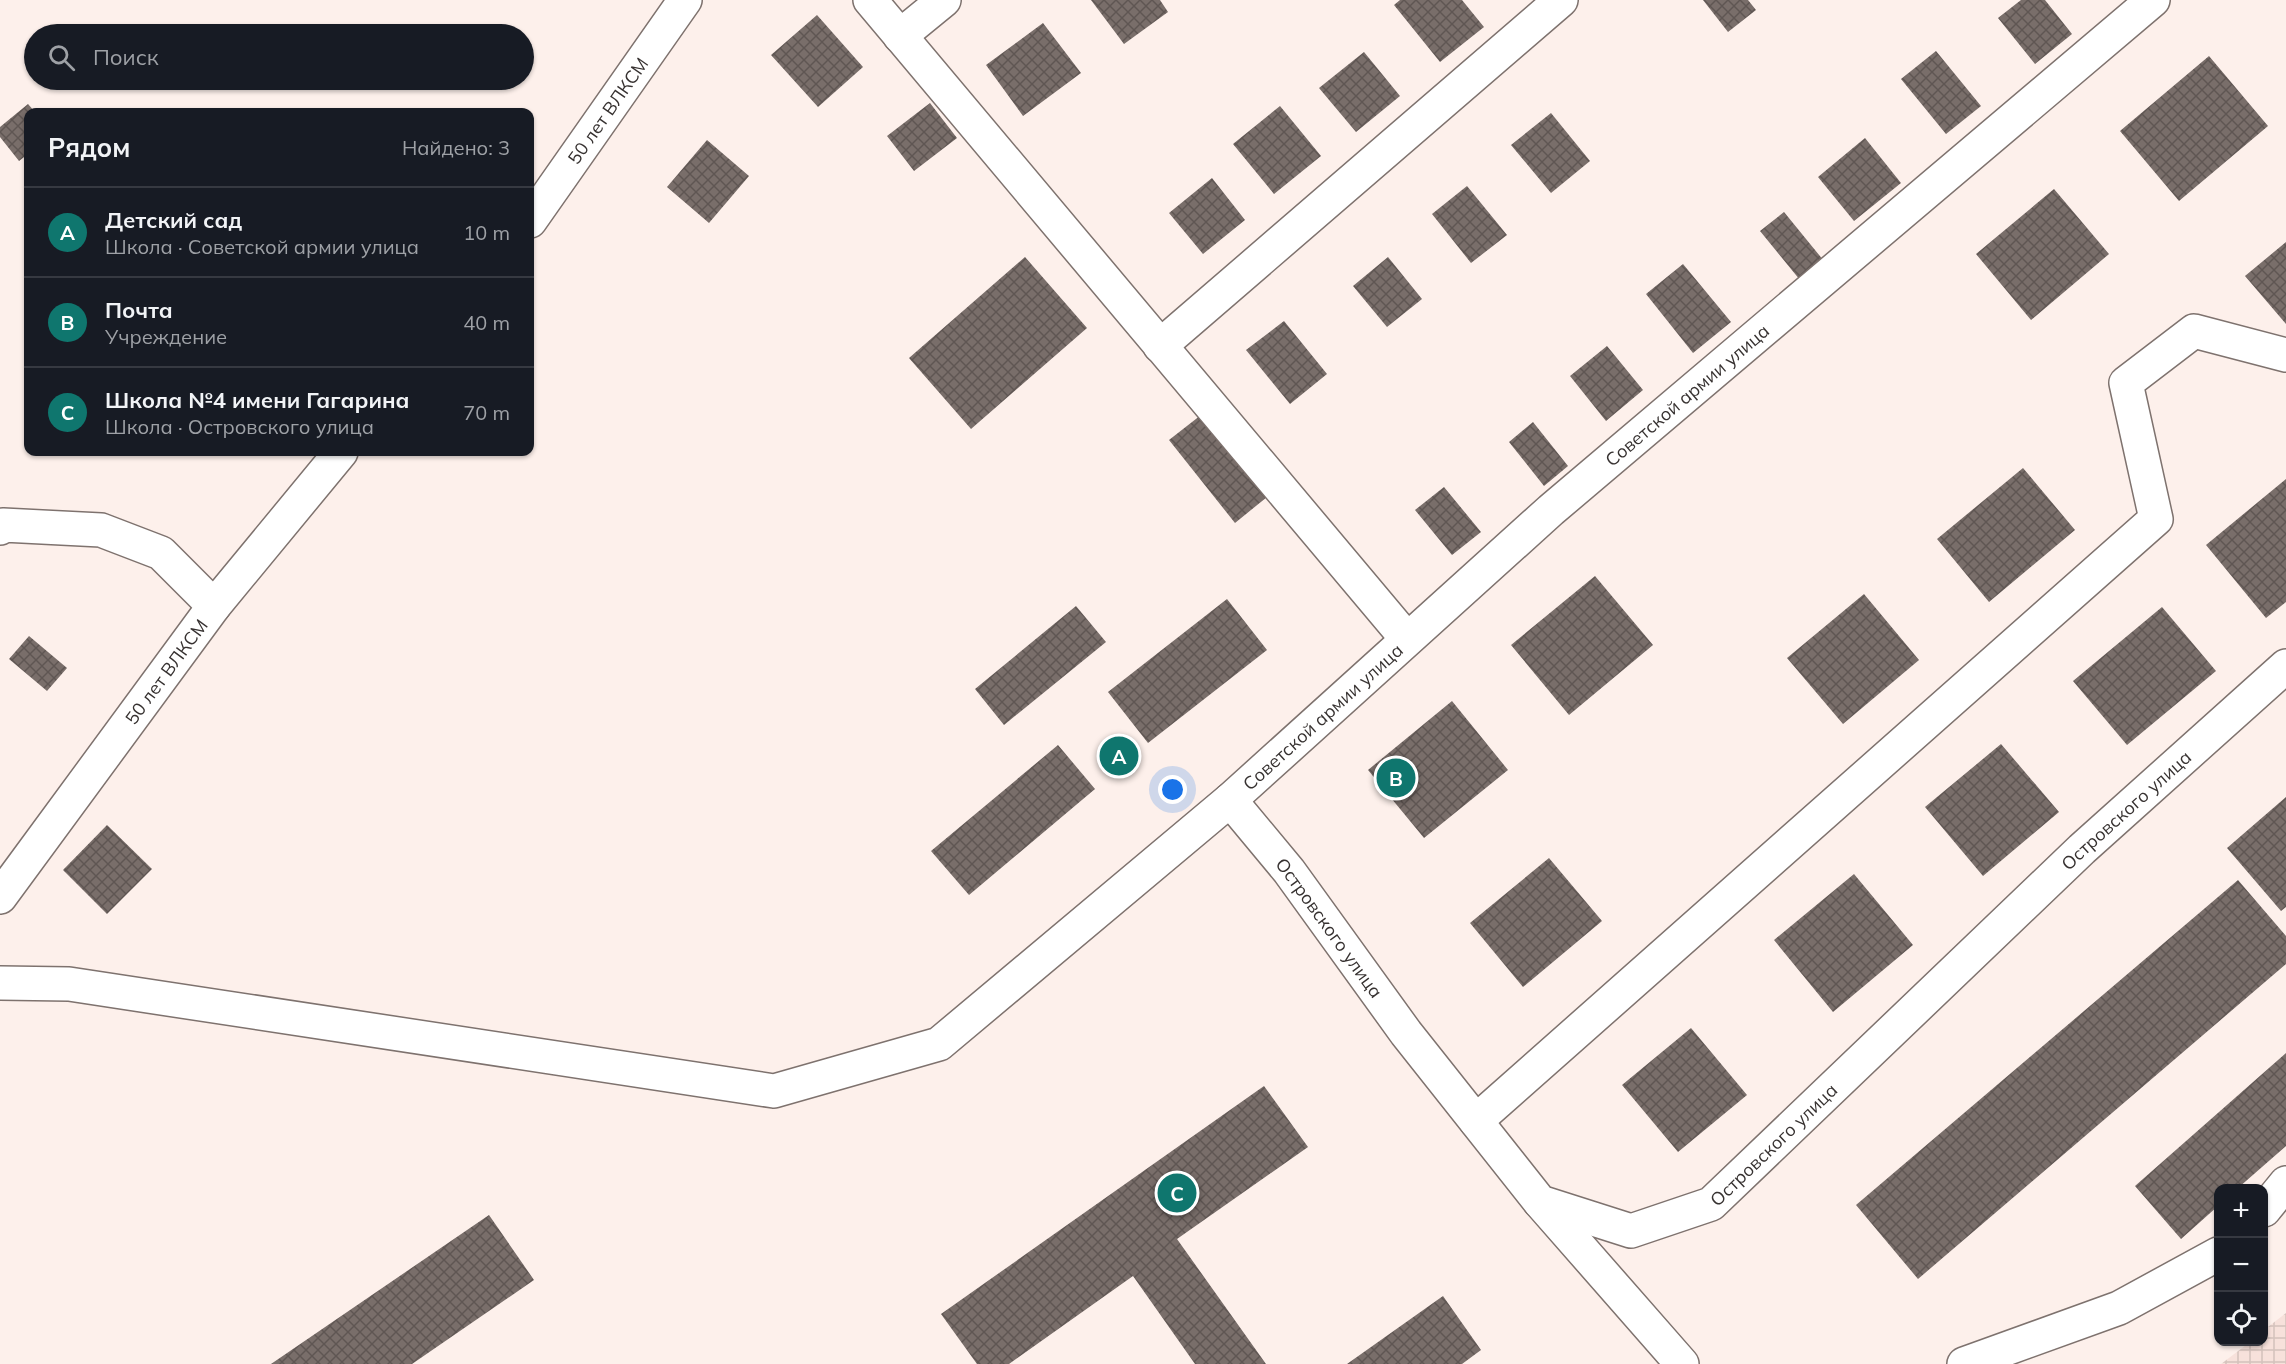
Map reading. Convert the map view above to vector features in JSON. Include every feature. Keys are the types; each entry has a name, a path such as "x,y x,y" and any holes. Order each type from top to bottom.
{"street":[{"name":"50 лет ВЛКСМ","path":"534,215 685,0"},
{"path":"870,0 1407,639"},
{"path":"900,36 944,0"},
{"path":"1160,346 1561,0"},
{"name":"Советской армии улица","path":"0,983 69,984 774,1091 939,1044 1230,800 1551,510 2153,0"},
{"path":"1476,1121 2156,519 2126,383 2194,331 2286,355"},
{"name":"50 лет ВЛКСМ","path":"0,897 214,606 338,456"},
{"path":"0,528 3,525 101,530 161,553 214,606"},
{"name":"Островского улица","path":"1230,800 1289,871 1406,1033 1540,1202 1631,1231 1711,1204 2082,849 2286,666"},
{"path":"2268,1205 2286,1183"},
{"path":"1540,1202 1682,1364"},
{"path":"1964,1364 2119,1308 2214,1256"}],"shaded area":[{"path":"2286,1313 2286,1364 2221,1364 2245,1346 2268,1346 2268,1327"}],"building":[{"path":"1091,0 1160,0 1168,12 1124,44"},
{"path":"1400,0 1462,0 1484,27 1440,62 1394,5"},
{"path":"1703,0 1748,0 1756,10 1728,32"},
{"path":"2021,0 2045,0 2072,34 2035,64 1998,18"},
{"path":"817,15 863,67 818,107 771,55"},
{"path":"1043,23 1081,73 1023,116 986,65"},
{"path":"1936,51 1981,106 1946,134 1901,79"},
{"path":"1364,52 1400,96 1356,132 1319,88"},
{"path":"2209,56 2268,126 2179,201 2120,131"},
{"path":"930,103 957,138 914,171 887,136"},
{"path":"28,104 32,108 24,108 24,157 19,161 0,137 0,127"},
{"path":"1280,106 1321,156 1274,194 1233,144"},
{"path":"1551,113 1590,161 1551,193 1511,145"},
{"path":"1865,138 1901,183 1854,221 1818,177"},
{"path":"707,140 749,176 709,223 667,187"},
{"path":"1212,178 1245,220 1203,254 1169,213"},
{"path":"1467,186 1507,235 1471,263 1432,214"},
{"path":"2054,189 2109,254 2031,320 1976,254"},
{"path":"1784,212 1824,261 1800,280 1760,231"},
{"path":"2286,242 2286,324 2245,276"},
{"path":"1025,257 1087,328 971,429 909,358"},
{"path":"1388,257 1422,299 1387,327 1353,286"},
{"path":"1683,264 1731,322 1693,353 1646,294"},
{"path":"1284,321 1327,374 1290,404 1246,350"},
{"path":"1607,346 1643,390 1606,421 1570,376"},
{"path":"1201,415 1267,497 1235,523 1169,440"},
{"path":"1533,422 1568,466 1544,486 1509,442"},
{"path":"2023,468 2075,530 1989,602 1937,539"},
{"path":"2286,479 2286,602 2266,618 2206,545"},
{"path":"1444,487 1481,532 1452,555 1415,510"},
{"path":"1595,576 1653,645 1569,715 1511,645"},
{"path":"1864,594 1919,660 1843,724 1787,658"},
{"path":"1227,599 1267,650 1148,743 1108,692"},
{"path":"1076,606 1106,642 1004,725 975,689"},
{"path":"2162,607 2216,671 2127,745 2073,681"},
{"path":"29,636 67,668 47,691 9,659"},
{"path":"1452,701 1508,770 1424,838 1368,770"},
{"path":"2001,744 2059,812 1983,876 1925,807"},
{"path":"1058,745 1095,789 969,895 931,851"},
{"path":"2286,797 2286,907 2281,911 2227,848"},
{"path":"107,825 152,869 107,914 63,870"},
{"path":"1549,858 1602,921 1523,987 1470,923"},
{"path":"1854,874 1913,945 1833,1012 1774,940"},
{"path":"2238,880 2286,936 2286,964 1918,1279 1856,1205"},
{"path":"1691,1028 1747,1095 1678,1152 1622,1085"},
{"path":"2286,1053 2286,1146 2243,1184 2214,1184 2214,1210 2181,1239 2135,1186"},
{"path":"1264,1086 1308,1147 1177,1239 1266,1364 1195,1364 1133,1276 1009,1364 977,1364 941,1314"},
{"path":"489,1215 534,1280 412,1364 271,1364"},
{"path":"1443,1296 1481,1350 1462,1364 1347,1364"}],"place":[{"name":"Детский сад","path":"1119,756"},
{"name":"Почта","path":"1396,778"},
{"name":"Школа №4 имени Гагарина","path":"1177,1193"}]}
